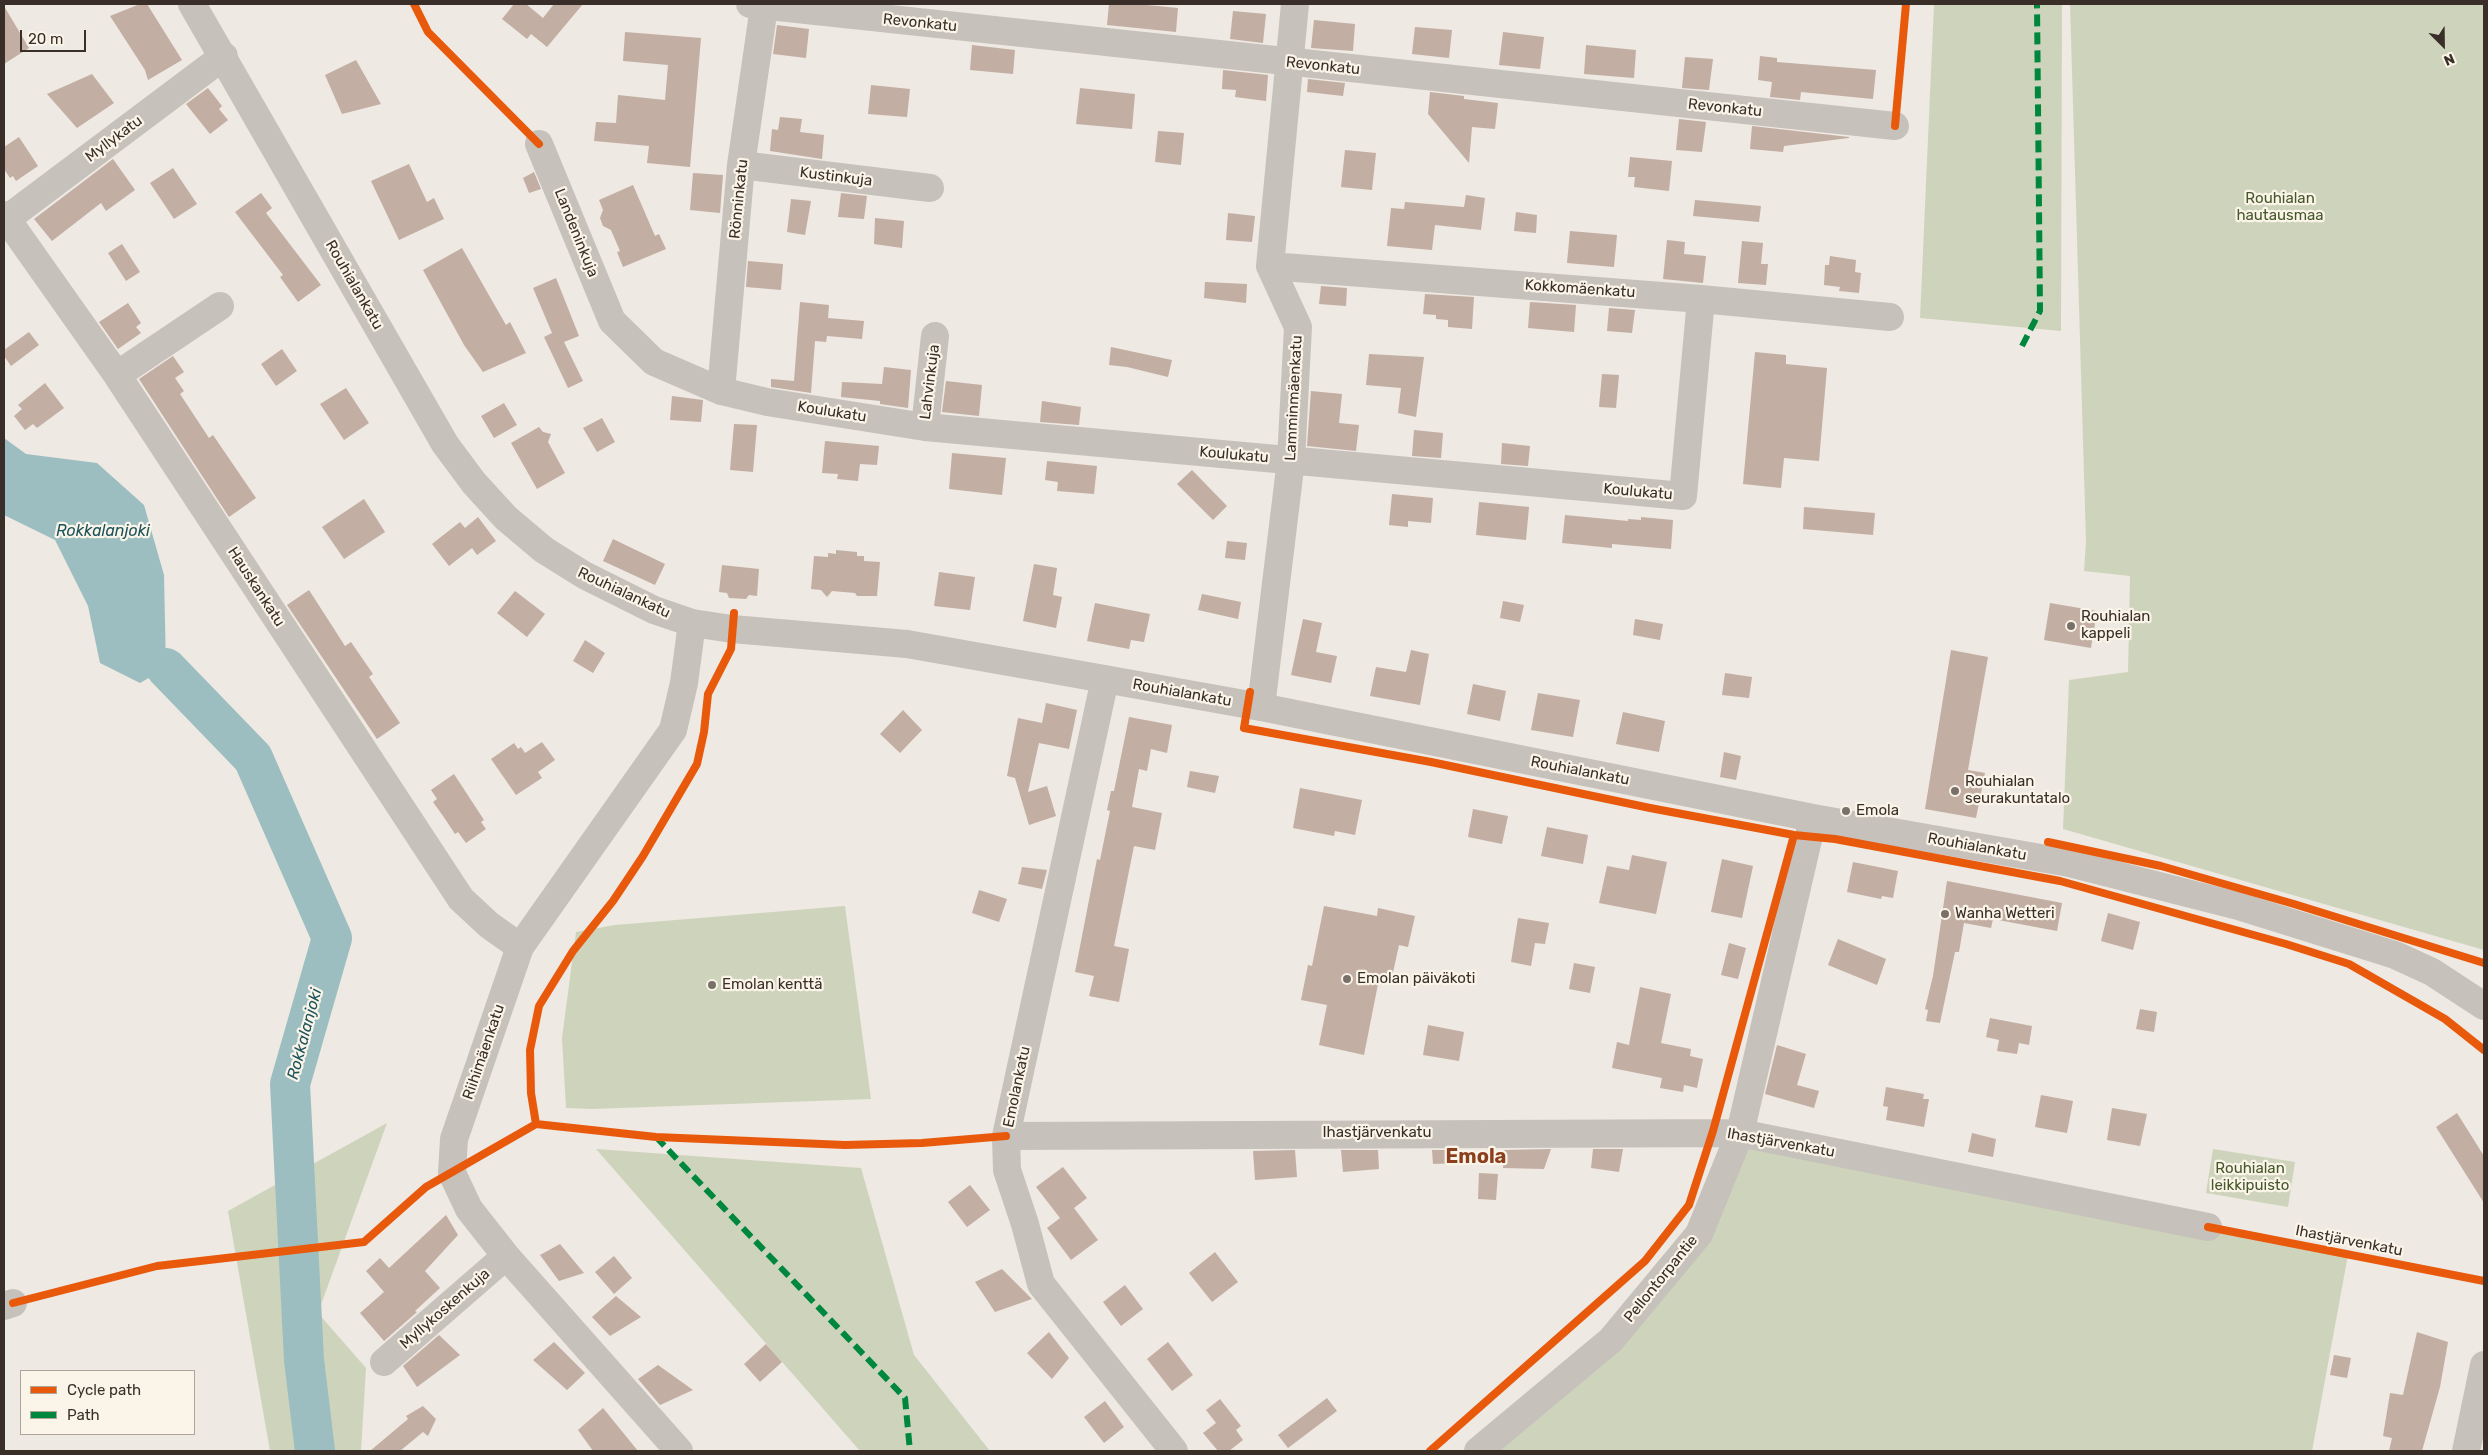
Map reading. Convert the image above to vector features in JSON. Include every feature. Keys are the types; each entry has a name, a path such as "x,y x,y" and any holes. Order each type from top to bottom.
{"street":[{"name":"Rouhialankatu","path":"192,4 224,56 446,444 474,483 506,518 544,550 584,575 654,610 692,623 732,629 907,644 1105,679 1261,707 1813,818 2068,863 2238,906 2395,955 2432,972 2484,1006"},
{"name":"Lamminmäenkatu","path":"1261,707 1291,460 1298,327 1270,266 1295,4"},
{"name":"Revonkatu","path":"757,5 1895,126"},
{"name":"Rönninkatu","path":"721,391 757,5"},
{"name":"Myllykatu","path":"5,219 224,56"},
{"name":"Landeninkuja","path":"539,144 612,321"},
{"name":"Kustinkuja","path":"741,165 930,188"},
{"name":"Hauskankatu","path":"5,219 117,375 461,899 488,926 520,947"},
{"name":"Kokkomäenkatu","path":"1270,266 1701,299 1890,317"},
{"name":"Koulukatu","path":"612,321 654,362 721,391 767,402 925,427 1684,496 1701,299"},
{"path":"117,375 220,306"},
{"name":"Lahvinkuja","path":"925,427 935,336"},
{"name":"Riihimäenkatu","path":"679,1451 506,1256 469,1209 452,1173 454,1139 520,947 674,730 684,683 692,623"},
{"name":"Emolankatu","path":"1105,679 1006,1136 1007,1170 1025,1224 1041,1284 1174,1451"},
{"name":"Pellontorpantie","path":"1478,1451 1611,1340 1698,1234 1740,1133 1813,818"},
{"name":"Ihastjärvenkatu","path":"1006,1136 1703,1131 1740,1133 2208,1227"},
{"name":"Myllykoskenkuja","path":"384,1362 506,1256"},
{"path":"2466,1451 2484,1365"}],"green space":[{"path":"1934,4 2062,4 2061,331 1920,318"},
{"name":"Rouhialan hautausmaa","path":"2070,4 2484,4 2484,950 2063,829 2069,680 2128,672 2130,576 2084,571 2086,542"},
{"name":"Emolan kenttä","path":"845,906 871,1099 592,1109 566,1108 562,1038 576,932 615,925"},
{"path":"387,1123 318,1313 366,1368 361,1451 270,1451 228,1211"},
{"path":"1740,1133 2348,1255 2312,1451 1478,1451 1611,1340 1699,1234"},
{"path":"596,1149 861,1168 914,1355 990,1451 860,1451"},
{"name":"Rouhialan leikkipuisto","path":"2213,1149 2295,1162 2288,1207 2206,1193"}],"water":[{"name":"Rokkalanjoki","path":"4,438 26,454 97,463 144,505 164,575 166,668 140,683 100,663 88,606 55,540 4,515"}],"building":[{"path":"140,4 147,4 182,60 148,80 145,70 110,16"},
{"path":"514,4 526,4 543,18 554,4 583,4 547,47 531,34 527,39 502,19"},
{"path":"1109,4 1136,4 1178,8 1176,32 1107,25"},
{"path":"4,6 29,48 4,64"},
{"path":"1233,11 1266,14 1263,43 1230,39"},
{"path":"1314,20 1355,24 1353,51 1311,48"},
{"path":"777,25 809,29 806,58 773,54"},
{"path":"1415,27 1452,30 1449,58 1412,54"},
{"path":"625,32 701,38 690,167 647,163 649,146 594,141 596,122 616,123 618,95 665,100 668,65 623,61"},
{"path":"1503,32 1544,37 1540,69 1499,65"},
{"path":"972,45 1015,50 1013,74 970,70"},
{"path":"1586,45 1636,50 1634,78 1584,74"},
{"path":"1760,56 1777,58 1777,62 1876,70 1873,99 1801,92 1800,100 1770,97 1772,82 1758,80"},
{"path":"1685,57 1713,59 1709,90 1682,88"},
{"path":"356,60 381,104 342,114 325,75"},
{"path":"1223,70 1268,75 1266,101 1235,97 1236,90 1222,89"},
{"path":"92,74 114,103 77,128 47,94"},
{"path":"1308,79 1345,83 1343,96 1307,92"},
{"path":"871,85 910,89 907,117 868,114"},
{"path":"208,88 222,106 219,109 228,120 210,134 186,104"},
{"path":"1080,88 1135,94 1132,129 1076,124"},
{"path":"1430,92 1498,103 1495,129 1472,127 1469,163 1428,114"},
{"path":"780,117 802,119 800,132 824,135 822,159 770,151 772,129 778,130"},
{"path":"1679,119 1706,122 1702,152 1676,150"},
{"path":"1752,126 1849,138 1784,146 1783,152 1750,149"},
{"path":"1158,131 1184,133 1181,165 1155,162"},
{"path":"19,137 38,166 16,181 13,176 10,178 4,169 4,147"},
{"path":"1345,150 1376,153 1372,190 1341,187"},
{"path":"1630,157 1672,161 1669,191 1634,187 1635,177 1628,177"},
{"path":"113,159 135,190 106,211 101,203 52,241 34,219"},
{"path":"409,164 427,202 434,198 444,219 399,240 371,181"},
{"path":"173,168 197,204 174,219 150,183"},
{"path":"534,172 541,189 529,193 523,178"},
{"path":"693,173 723,175 720,213 690,210"},
{"path":"633,185 655,236 659,234 666,249 623,267 617,252 620,251 611,230 603,226 600,218 603,210 599,200"},
{"path":"261,193 272,208 266,213 321,285 298,302 280,277 283,275 235,212"},
{"path":"841,193 867,196 864,219 838,217"},
{"path":"1466,195 1485,198 1481,230 1435,225 1432,250 1387,246 1391,208 1404,209 1405,202 1464,207"},
{"path":"791,199 811,201 805,235 787,232"},
{"path":"1695,200 1761,206 1759,222 1693,216"},
{"path":"1516,212 1537,215 1536,233 1514,231"},
{"path":"1228,213 1255,216 1252,242 1226,240"},
{"path":"875,218 904,221 902,248 874,244"},
{"path":"1570,231 1617,235 1614,267 1567,263"},
{"path":"1667,240 1685,242 1684,254 1706,256 1703,283 1663,279"},
{"path":"1742,241 1763,243 1761,264 1768,264 1766,285 1738,283"},
{"path":"122,244 140,272 126,281 108,253"},
{"path":"462,248 506,325 510,322 526,353 483,372 464,345 423,270"},
{"path":"1830,256 1856,260 1855,272 1861,273 1859,293 1839,291 1840,287 1824,285 1825,265 1829,265"},
{"path":"748,261 783,264 781,290 746,287"},
{"path":"556,278 579,336 564,342 583,381 568,388 544,337 552,333 533,288"},
{"path":"1205,282 1247,284 1246,303 1204,298"},
{"path":"1321,286 1347,288 1346,306 1319,304"},
{"path":"1425,294 1474,297 1472,329 1448,327 1448,320 1436,319 1436,315 1423,314"},
{"path":"800,302 829,305 828,318 864,321 862,339 827,336 826,342 815,341 811,393 771,387 771,379 794,381"},
{"path":"1530,302 1576,305 1574,332 1528,328"},
{"path":"128,303 141,323 136,327 141,333 118,349 99,322"},
{"path":"1609,308 1635,310 1632,333 1607,331"},
{"path":"29,332 39,345 11,366 4,356 4,350"},
{"path":"1111,347 1172,360 1168,377 1127,367 1109,365"},
{"path":"282,349 297,371 276,386 261,364"},
{"path":"1755,352 1786,355 1786,364 1827,368 1819,461 1784,458 1781,488 1743,484"},
{"path":"1369,354 1424,357 1416,417 1398,413 1401,388 1366,385"},
{"path":"173,356 184,372 175,378 184,391 180,394 209,438 213,435 256,498 229,517 139,379"},
{"path":"884,367 911,370 908,408 880,404 880,401 841,397 842,382 882,384"},
{"path":"1602,374 1619,375 1616,408 1599,407"},
{"path":"946,381 982,385 979,416 942,412"},
{"path":"45,383 64,408 37,428 33,424 25,430 14,416 22,409 18,405"},
{"path":"346,388 369,423 344,440 320,404"},
{"path":"1311,391 1342,394 1339,423 1359,425 1356,451 1307,446"},
{"path":"672,396 703,400 701,422 670,420"},
{"path":"1042,401 1081,407 1079,425 1040,422"},
{"path":"504,403 517,425 494,438 481,416"},
{"path":"602,418 615,442 597,452 583,428"},
{"path":"734,424 757,425 753,472 730,470"},
{"path":"539,427 543,432 551,434 548,442 565,473 537,489 511,443"},
{"path":"1414,430 1443,433 1441,458 1412,456"},
{"path":"825,441 879,446 877,465 860,464 858,481 837,479 838,474 822,473"},
{"path":"1502,443 1530,446 1528,466 1501,464"},
{"path":"952,453 1006,458 1002,495 949,489"},
{"path":"1047,461 1097,466 1094,494 1057,491 1058,482 1045,480"},
{"path":"1192,470 1227,506 1213,520 1177,484"},
{"path":"1392,494 1433,498 1431,523 1408,521 1408,527 1389,525"},
{"path":"364,499 385,532 344,559 322,527"},
{"path":"1479,502 1529,507 1526,540 1476,535"},
{"path":"1804,507 1875,513 1873,535 1803,529"},
{"path":"1565,515 1628,521 1628,519 1641,520 1641,517 1673,520 1671,549 1612,544 1612,548 1562,543"},
{"path":"478,517 496,541 477,555 472,548 449,566 432,544 460,522 465,528"},
{"path":"613,539 665,564 655,585 603,561"},
{"path":"1227,541 1247,543 1245,560 1225,558"},
{"path":"836,550 857,552 857,556 864,556 864,561 880,562 877,596 857,596 855,593 832,591 827,597 821,590 811,589 814,556 828,557 828,553 836,554"},
{"path":"1034,564 1057,568 1053,595 1062,597 1056,628 1023,621"},
{"path":"722,565 759,569 757,596 749,595 746,599 729,598 727,593 719,592"},
{"path":"939,572 975,577 970,610 934,606"},
{"path":"309,590 345,646 351,642 373,674 369,677 400,723 377,739 287,605"},
{"path":"515,591 545,614 527,637 497,613"},
{"path":"1202,594 1241,602 1238,619 1198,610"},
{"path":"1503,601 1524,605 1520,622 1500,618"},
{"path":"1095,603 1150,614 1144,642 1131,640 1129,649 1087,641"},
{"name":"Rouhialan kappeli","path":"2050,603 2097,611 2091,648 2044,640"},
{"path":"1303,619 1322,623 1316,652 1337,656 1331,683 1291,675"},
{"path":"1635,619 1663,624 1660,640 1633,635"},
{"path":"585,640 605,653 593,673 573,661"},
{"path":"1411,650 1429,654 1420,705 1370,696 1376,667 1406,672"},
{"path":"1951,650 1988,657 1968,770 1985,773 1976,818 1925,809"},
{"path":"1725,673 1752,677 1749,698 1722,695"},
{"path":"1473,684 1506,691 1500,721 1467,714"},
{"path":"1538,693 1580,700 1573,737 1531,730"},
{"path":"1046,703 1077,710 1069,749 1039,743 1028,792 1047,786 1056,816 1029,825 1015,778 1007,776 1018,718 1042,723"},
{"path":"903,710 922,730 900,753 880,734"},
{"path":"1623,712 1665,721 1659,752 1616,744"},
{"path":"1129,717 1172,725 1167,753 1151,749 1147,771 1139,769 1132,807 1162,813 1155,850 1134,846 1114,946 1129,949 1119,1002 1089,996 1094,976 1075,972 1097,859 1100,860 1110,811 1107,810 1111,791 1114,791"},
{"path":"542,742 555,760 538,772 542,778 516,795 491,759 514,743 518,749 521,747 525,753"},
{"path":"1724,752 1741,756 1736,780 1720,777"},
{"path":"1190,771 1219,776 1215,793 1187,787"},
{"path":"454,774 484,820 481,822 486,829 466,843 458,832 455,834 433,802 437,799 431,790"},
{"path":"1300,788 1362,800 1355,835 1335,831 1334,836 1293,828"},
{"path":"1473,809 1508,816 1502,844 1468,837"},
{"path":"1547,827 1588,835 1583,864 1541,856"},
{"path":"1632,855 1667,862 1656,914 1599,903 1607,866 1629,870"},
{"path":"1722,859 1753,866 1742,918 1711,912"},
{"path":"1853,862 1898,871 1893,898 1882,896 1881,899 1847,892"},
{"path":"1022,867 1047,870 1042,889 1018,884"},
{"path":"1947,881 2062,903 2057,931 1993,919 1991,928 1964,923 1959,952 1955,952 1940,1023 1926,1021 1928,1010 1925,1009 1933,976"},
{"path":"979,890 1007,899 999,922 972,913"},
{"name":"Emolan päiväkoti","path":"1324,906 1377,916 1378,908 1415,916 1408,947 1399,945 1392,977 1378,984 1364,1055 1319,1045 1327,1005 1301,1000 1308,965 1312,966"},
{"path":"2108,913 2140,922 2133,950 2101,941"},
{"path":"1518,918 1549,923 1545,944 1535,943 1531,966 1511,962"},
{"path":"1838,939 1886,959 1877,985 1828,965"},
{"path":"1729,943 1746,948 1738,979 1721,975"},
{"path":"1574,963 1595,967 1590,993 1569,989"},
{"path":"1640,987 1671,994 1661,1043 1691,1049 1690,1056 1703,1059 1697,1088 1684,1085 1683,1092 1660,1088 1662,1078 1612,1068 1617,1042 1629,1045"},
{"path":"2140,1009 2157,1012 2154,1032 2136,1029"},
{"path":"1990,1018 2032,1026 2029,1045 2019,1043 2017,1054 1997,1051 1999,1040 1986,1037"},
{"path":"1428,1025 1464,1032 1459,1061 1423,1055"},
{"path":"1777,1045 1806,1054 1797,1085 1819,1091 1814,1108 1765,1094"},
{"path":"1886,1087 1924,1094 1923,1099 1929,1099 1924,1127 1886,1120 1888,1107 1883,1106"},
{"path":"2041,1095 2073,1101 2067,1133 2035,1127"},
{"path":"2112,1108 2147,1114 2140,1146 2107,1140"},
{"path":"2457,1113 2484,1156 2484,1203 2436,1127"},
{"path":"1972,1133 1996,1139 1993,1157 1968,1152"},
{"path":"1551,1149 1544,1169 1503,1168 1504,1150"},
{"path":"1593,1149 1623,1149 1619,1172 1591,1168"},
{"path":"1295,1150 1297,1177 1255,1180 1253,1151"},
{"path":"1341,1150 1378,1150 1379,1169 1343,1172"},
{"path":"1432,1150 1462,1150 1462,1163 1433,1164"},
{"path":"1063,1167 1087,1198 1074,1208 1098,1240 1071,1260 1047,1228 1060,1218 1036,1187"},
{"path":"1479,1173 1498,1174 1496,1200 1478,1199"},
{"path":"970,1185 990,1210 967,1227 948,1202"},
{"path":"446,1215 458,1235 425,1271 440,1288 415,1311 417,1312 384,1341 360,1313 384,1292 366,1271 380,1258 389,1268"},
{"path":"560,1244 584,1273 559,1281 540,1255"},
{"path":"1215,1252 1238,1282 1212,1302 1189,1273"},
{"path":"614,1256 632,1278 614,1294 595,1272"},
{"path":"1002,1269 1032,1299 995,1312 975,1282"},
{"path":"1125,1285 1143,1309 1121,1326 1103,1302"},
{"path":"616,1296 641,1317 610,1336 592,1317"},
{"path":"1049,1332 1069,1358 1052,1379 1027,1353"},
{"path":"2417,1332 2448,1342 2440,1387 2422,1451 2389,1451 2392,1438 2383,1436 2390,1393 2403,1395"},
{"path":"439,1335 460,1355 417,1387 403,1366"},
{"path":"554,1342 585,1373 567,1390 533,1360"},
{"path":"1168,1342 1193,1375 1172,1391 1147,1359"},
{"path":"766,1344 782,1362 760,1382 744,1364"},
{"path":"2334,1355 2351,1358 2347,1378 2330,1375"},
{"path":"658,1365 693,1390 660,1405 638,1379"},
{"path":"1327,1398 1337,1411 1288,1448 1278,1435"},
{"path":"1220,1399 1241,1426 1236,1430 1243,1440 1229,1451 1218,1451 1203,1433 1216,1423 1206,1410"},
{"path":"1105,1401 1124,1427 1104,1443 1084,1417"},
{"path":"423,1406 436,1419 428,1436 423,1432 400,1451 370,1451 408,1419 406,1416"},
{"path":"603,1408 638,1451 593,1451 578,1430"}],"waterway":[{"name":"Rokkalanjoki","path":"166,668 253,758 332,938 290,1084 304,1360 315,1451"}],"marked path":[{"path":"2022,346 2040,311 2037,4"},
{"path":"656,1137 905,1398 910,1451"}],"cycle path":[{"path":"414,4 428,32 539,144"},
{"path":"1895,126 1906,4"},
{"path":"536,1124 531,1093 530,1050 539,1006 573,951 613,901 643,856 697,764 704,732 708,694 731,649 734,613"},
{"path":"1250,692 1244,728 1431,762 1650,808 1794,835 1835,839 2060,881 2286,944 2349,964 2445,1019 2484,1050"},
{"path":"1430,1451 1645,1261 1689,1205 1713,1131 1794,835"},
{"path":"2048,842 2161,866 2294,904 2484,963"},
{"path":"13,1303 157,1266 364,1242 426,1187 536,1124 656,1137 845,1145 922,1143 1006,1136"},
{"path":"2208,1227 2484,1281"}],"place":[{"name":"Rouhialan kappeli","path":"2071,626"},
{"name":"Rouhialan seurakuntatalo","path":"1955,791"},
{"name":"Emola","path":"1846,811"},
{"name":"Wanha Wetteri","path":"1945,914"},
{"name":"Emolan päiväkoti","path":"1347,979"},
{"name":"Emolan kenttä","path":"712,985"}],"district":[{"name":"Emola","path":"1476,1157"}]}
